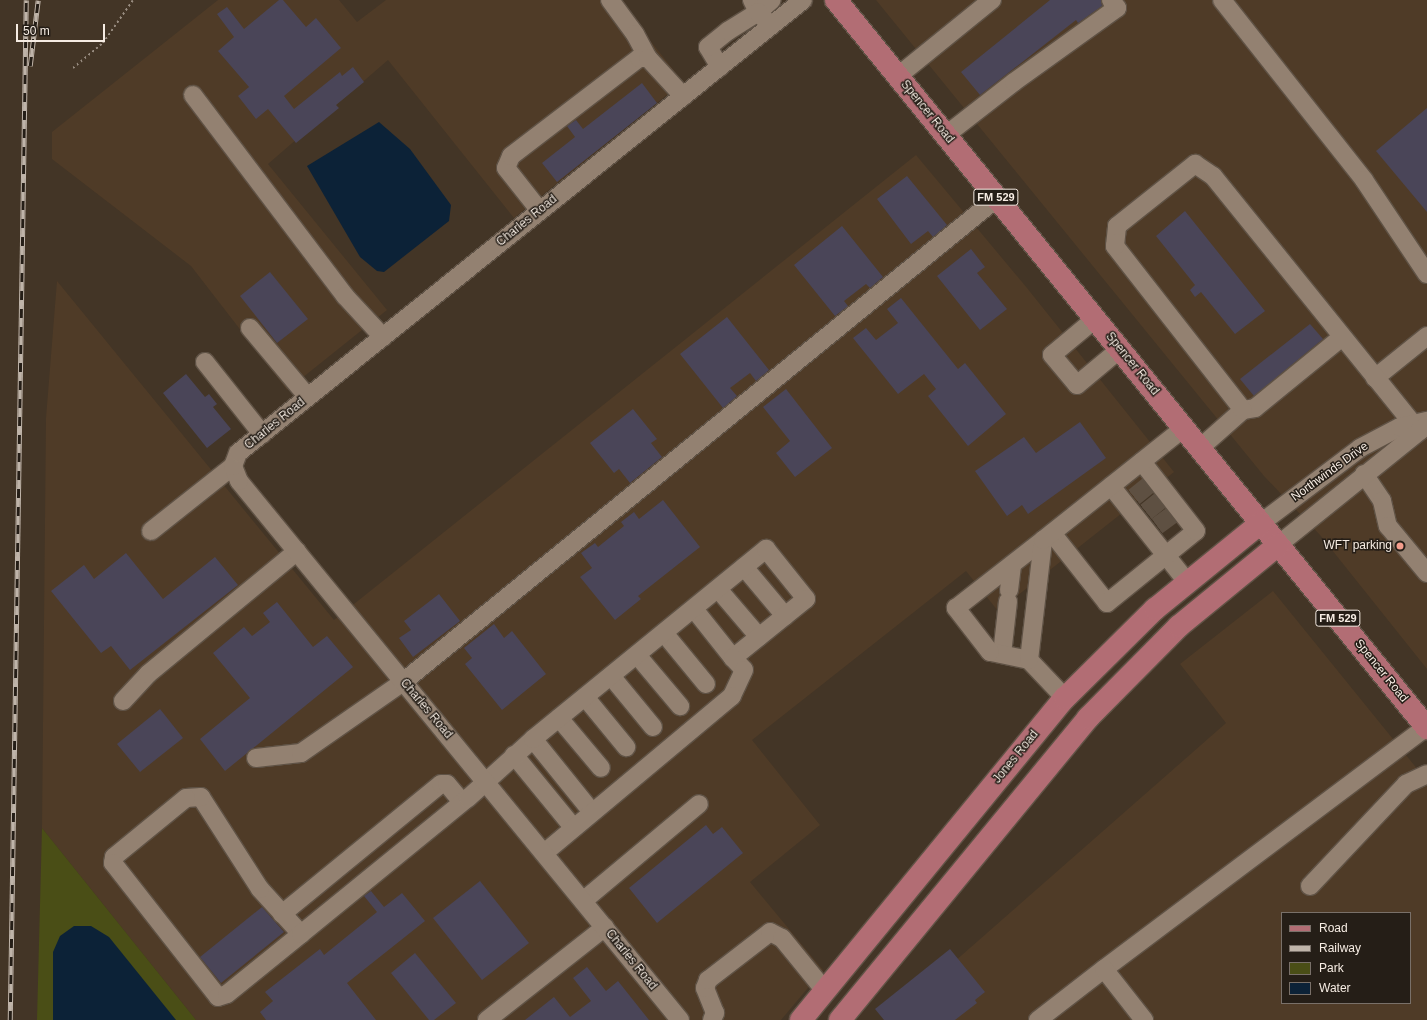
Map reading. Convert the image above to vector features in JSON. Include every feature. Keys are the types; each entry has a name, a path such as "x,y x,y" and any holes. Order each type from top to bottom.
{"main road":[{"name":"Spencer Road","path":"836,0 1427,727"},
{"name":"Jones Road","path":"801,1020 1065,698 1124,637 1187,582 1261,523"},
{"path":"840,1020 1088,718 1179,626 1278,545"},
{"path":"1065,698 1088,718"}],"street":[{"path":"610,0 635,34 648,58 683,96"},
{"path":"720,67 708,47 755,6 772,0"},
{"name":"Charles Road","path":"680,1020 486,780 403,682 239,480 233,466 238,453 803,0"},
{"path":"898,76 992,0"},
{"path":"946,135 1014,82 1117,8 1111,0"},
{"path":"1222,0 1364,180 1427,274"},
{"path":"755,6 771,26"},
{"path":"540,211 506,168 511,156 639,58 648,58"},
{"path":"193,94 345,296 383,337"},
{"path":"1243,410 1115,246 1117,226 1196,164 1213,176 1375,378 1421,426"},
{"path":"256,758 301,753 403,682 997,198"},
{"path":"1095,319 1052,355 1077,385 1120,349"},
{"path":"250,328 308,397"},
{"path":"1375,378 1427,336"},
{"path":"1200,448 1243,410 1255,408 1342,337"},
{"path":"205,362 262,434"},
{"name":"Northwinds Drive","path":"1278,545 1421,426"},
{"name":"Northwinds Drive","path":"1261,523 1360,448 1400,427 1421,426"},
{"path":"1065,698 1029,660 990,652 956,608 1184,428"},
{"path":"1048,536 1108,603 1196,531 1175,512 1152,483 1142,462"},
{"path":"151,531 233,466"},
{"path":"1364,474 1382,501 1388,526 1427,573"},
{"path":"1111,486 1130,501 1142,516 1153,530 1166,555 1187,582"},
{"path":"1029,660 1048,536"},
{"path":"301,934 260,889 201,797 186,798 114,858 113,863 218,997 227,994 301,934 462,802 533,739 766,550 806,599 733,658"},
{"path":"123,701 148,674 297,551"},
{"path":"1002,654 1012,565"},
{"path":"744,567 785,616"},
{"path":"718,589 759,637"},
{"path":"544,853 573,827 732,696 744,670 694,609"},
{"path":"664,633 706,684"},
{"path":"637,655 680,706"},
{"path":"611,676 653,727"},
{"path":"585,697 626,747"},
{"path":"559,718 601,768"},
{"path":"1038,1020 1427,727"},
{"path":"533,739 592,812"},
{"path":"514,755 573,827"},
{"path":"1310,886 1406,784 1427,774"},
{"path":"282,914 441,784 447,784 462,802"},
{"path":"583,901 699,804"},
{"path":"486,1020 605,928"},
{"path":"712,1020 715,1013 705,988 708,980 770,932 782,938 825,991"},
{"path":"1104,969 1144,1020"}],"path":[{"path":"73,68 103,44 134,0"}],"shaded area":[{"path":"218,0 339,0 357,22 386,0 618,0 683,82 514,218 388,60 268,164 387,310 287,390 191,266 52,159 52,132"},
{"path":"876,0 1427,0 1427,669 1320,535 1264,476"},
{"path":"916,155 1027,288 1174,472 998,611 966,571 752,740 820,825 750,882 823,970 781,1020 196,1020 42,828 46,418 57,281 334,620"},
{"path":"1273,591 1427,781 1427,1020 888,1020 1226,723 1180,664"}],"green space":[{"path":"42,828 196,1020 37,1020"}],"water":[{"path":"379,122 410,149 451,205 449,221 384,272 377,271 360,257 307,166"},
{"path":"74,926 91,926 109,937 176,1020 53,1020 53,952 60,936"}],"building":[{"path":"279,0 283,0 306,27 316,18 341,48 284,96 294,109 340,72 342,76 353,67 364,82 336,105 339,108 296,143 268,109 256,119 238,96 249,87 218,51 234,37 217,14 227,7 244,29"},
{"path":"1050,0 1101,0 1102,6 1078,23 1076,20 980,95 961,72"},
{"path":"642,83 657,103 557,182 542,163 575,137 567,126 576,120 583,129"},
{"path":"1427,108 1427,212 1376,151"},
{"path":"907,176 947,225 933,237 928,231 911,244 877,199"},
{"path":"1185,211 1265,311 1235,334 1201,292 1195,297 1190,290 1195,285 1156,236"},
{"path":"842,226 883,277 870,288 866,284 844,301 848,306 835,316 794,265"},
{"path":"971,249 985,267 977,273 1007,309 980,330 937,276"},
{"path":"270,272 308,319 277,343 240,296"},
{"path":"901,298 958,369 965,363 1006,414 968,446 928,396 936,389 924,374 898,394 853,338 866,328 876,340 898,323 887,309"},
{"path":"727,317 769,370 756,381 750,373 730,388 737,396 723,408 680,354"},
{"path":"1310,324 1323,339 1254,396 1240,379"},
{"path":"186,374 205,397 209,394 217,404 213,407 231,429 207,448 163,393"},
{"path":"786,389 832,448 795,477 776,453 790,441 763,407"},
{"path":"633,409 657,439 651,443 662,457 630,483 619,469 614,473 590,443"},
{"path":"1080,422 1106,458 1028,514 1022,505 1007,516 975,471 1024,437 1036,453"},
{"path":"663,500 700,547 638,596 641,599 615,620 580,577 592,568 581,553 595,543 598,547 624,526 621,522 634,512 639,519"},
{"path":"126,553 163,599 215,557 238,585 130,670 111,646 101,653 51,591 84,565 94,579"},
{"path":"439,594 460,621 413,657 399,638 411,630 404,621"},
{"path":"277,602 313,647 327,636 353,667 225,771 200,739 250,698 213,653 244,627 252,636 270,622 263,613"},
{"path":"494,624 504,638 512,631 546,674 502,710 465,664 472,658 464,648"},
{"path":"160,709 183,738 140,772 117,744"},
{"path":"706,825 713,834 722,827 743,853 657,923 629,888"},
{"path":"480,881 529,943 482,980 433,918"},
{"path":"371,891 384,907 402,893 425,921 347,983 376,1020 266,1020 260,1012 273,1001 265,992 320,949 324,955 377,912 364,896"},
{"path":"262,907 284,932 221,983 200,957"},
{"path":"950,949 985,992 975,1000 977,1003 955,1020 884,1020 875,1009"},
{"path":"415,953 456,1003 434,1020 429,1020 391,973"},
{"path":"587,967 606,991 618,981 649,1020 525,1020 554,997 570,1017 591,1001 573,978"}],"tunnel":[{"path":"1134,497 1149,485"},
{"path":"1146,512 1161,500"},
{"path":"1157,526 1172,515"}],"railway":[{"path":"10,1020 26,0"},
{"path":"30,66 38,0"}],"place":[{"name":"WFT parking","path":"1400,546"}]}
